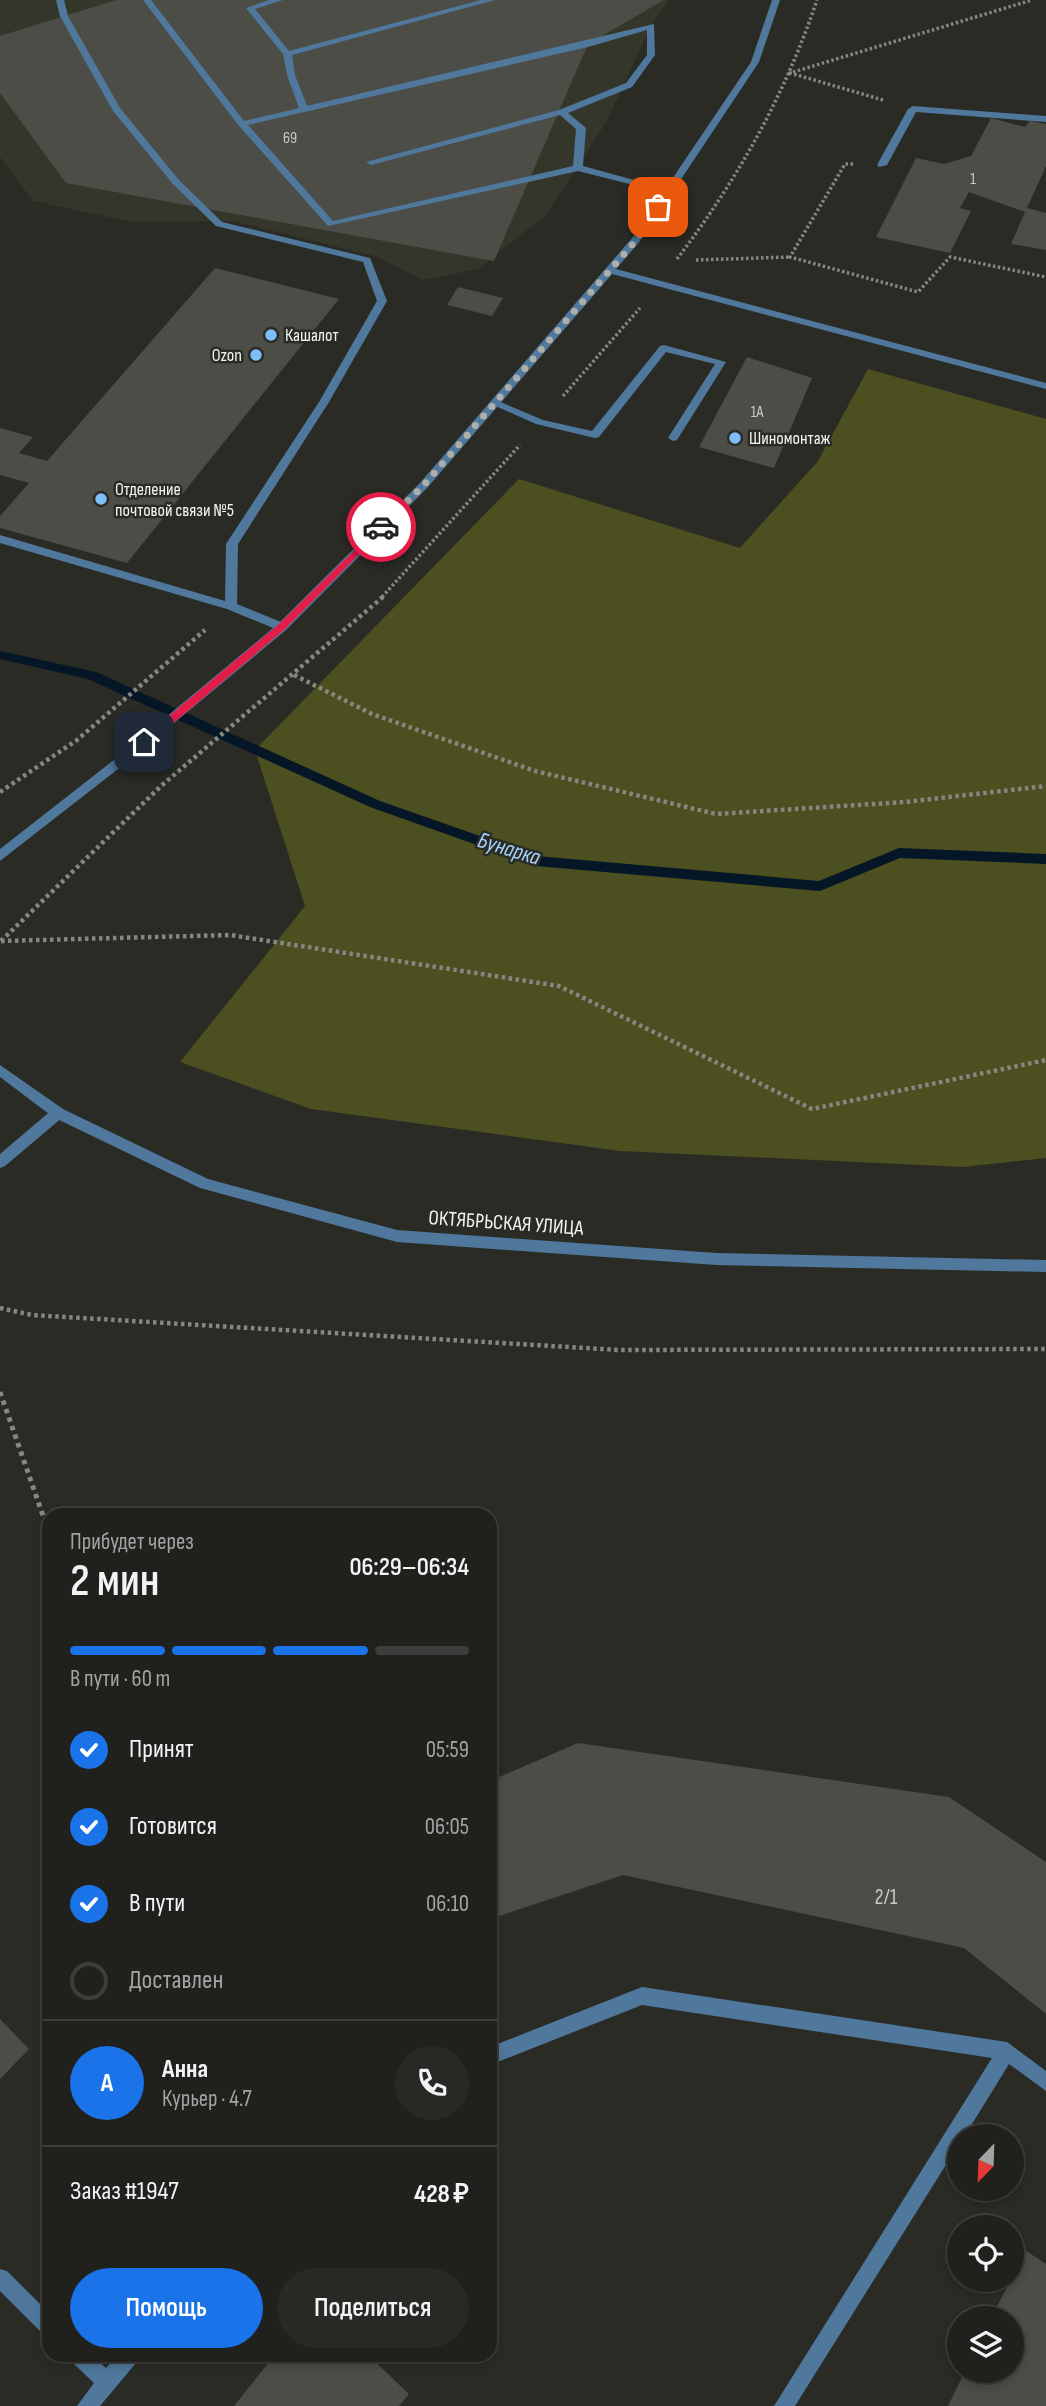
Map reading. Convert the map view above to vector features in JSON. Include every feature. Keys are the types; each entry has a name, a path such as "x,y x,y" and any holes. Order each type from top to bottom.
{"street":[{"path":"60,0 64,16 116,109 176,182 219,224 366,260 382,301 324,402 232,544 231,606"},
{"path":"147,0 242,124 331,224 578,168 669,191"},
{"path":"279,0 250,8 287,54 291,75 303,108"},
{"path":"287,54 491,0"},
{"path":"0,856 123,759 282,627 423,486 637,239 755,62 776,0"},
{"path":"242,124 588,44 651,26 651,55 629,85 562,112 371,162"},
{"path":"882,165 913,109 1046,118"},
{"path":"562,112 581,128 578,168"},
{"path":"609,270 1046,385"},
{"path":"494,403 540,422 595,435 664,348 721,362 673,438"},
{"path":"0,539 231,606 282,627"},
{"name":"ОКТЯБРЬСКАЯ УЛИЦА","path":"0,1070 58,1113 205,1184 397,1236 716,1259 1046,1266"},
{"path":"0,1161 58,1113"},
{"path":"497,2053 642,1996 1007,2051 1046,2082"},
{"path":"784,2406 1007,2051"},
{"path":"0,2278 42,2319"},
{"path":"86,2362 107,2382"},
{"path":"87,2406 124,2362"}],"path":[{"path":"1,941 160,786 393,589 617,337 701,230 752,150 790,73 817,0"},
{"path":"790,73 1031,0"},
{"path":"790,73 913,109"},
{"path":"790,257 845,164 882,165"},
{"path":"707,261 790,257 918,292 950,257 1046,276"},
{"path":"0,792 77,740 176,656"},
{"path":"293,675 372,714 535,771 716,814 905,802 1046,786"},
{"path":"1,941 230,936 559,986 812,1109 1046,1060"},
{"path":"0,1308 32,1315 619,1350 1046,1349"},
{"path":"0,1392 42,1513"}],"shaded area":[{"path":"0,0 669,0 651,26 607,121 546,215 478,269 423,280 375,256 233,221 132,222 33,201 0,157"}],"green space":[{"path":"868,369 1046,419 1046,1158 963,1167 620,1151 311,1109 180,1062 305,906 255,750 519,479 740,548 818,461"}],"building":[{"path":"116,0 664,0 588,44 494,261 66,183 0,93 0,36"},
{"path":"991,118 1025,127 1030,121 1046,124 1046,166 1027,208 1046,213 1046,250 1011,244 1025,212 969,192 960,208 971,211 950,253 876,237 916,158 944,164 971,156"},
{"path":"215,268 339,299 127,563 0,528 0,516 29,483 0,475 0,428 33,437 19,453 47,461"},
{"path":"458,287 503,298 492,316 447,305"},
{"path":"747,357 812,378 774,468 699,447"},
{"path":"578,1743 949,1797 1046,1862 1046,2014 964,1948 623,1875 497,1917 497,1778"},
{"path":"0,2019 29,2049 0,2079"},
{"path":"1025,2250 1046,2264 1046,2406 948,2406 959,2383 1024,2383 1024,2306 997,2306 1004,2292 1024,2292"},
{"path":"269,2362 375,2362 409,2394 399,2406 234,2406"}],"waterway":[{"name":"Бунарка","path":"0,655 91,675 375,804 536,861 820,886 899,853 1046,859"}],"way so far":[{"path":"381,527 423,486 637,239 658,207"}],"place":[{"name":"Кашалот","path":"271,335"},
{"name":"Ozon","path":"256,355"},
{"name":"Шиномонтаж","path":"735,438"},
{"name":"Отделение почтовой связи №5","path":"101,499"}],"route":[{"path":"144,742 282,627 381,527"}]}
